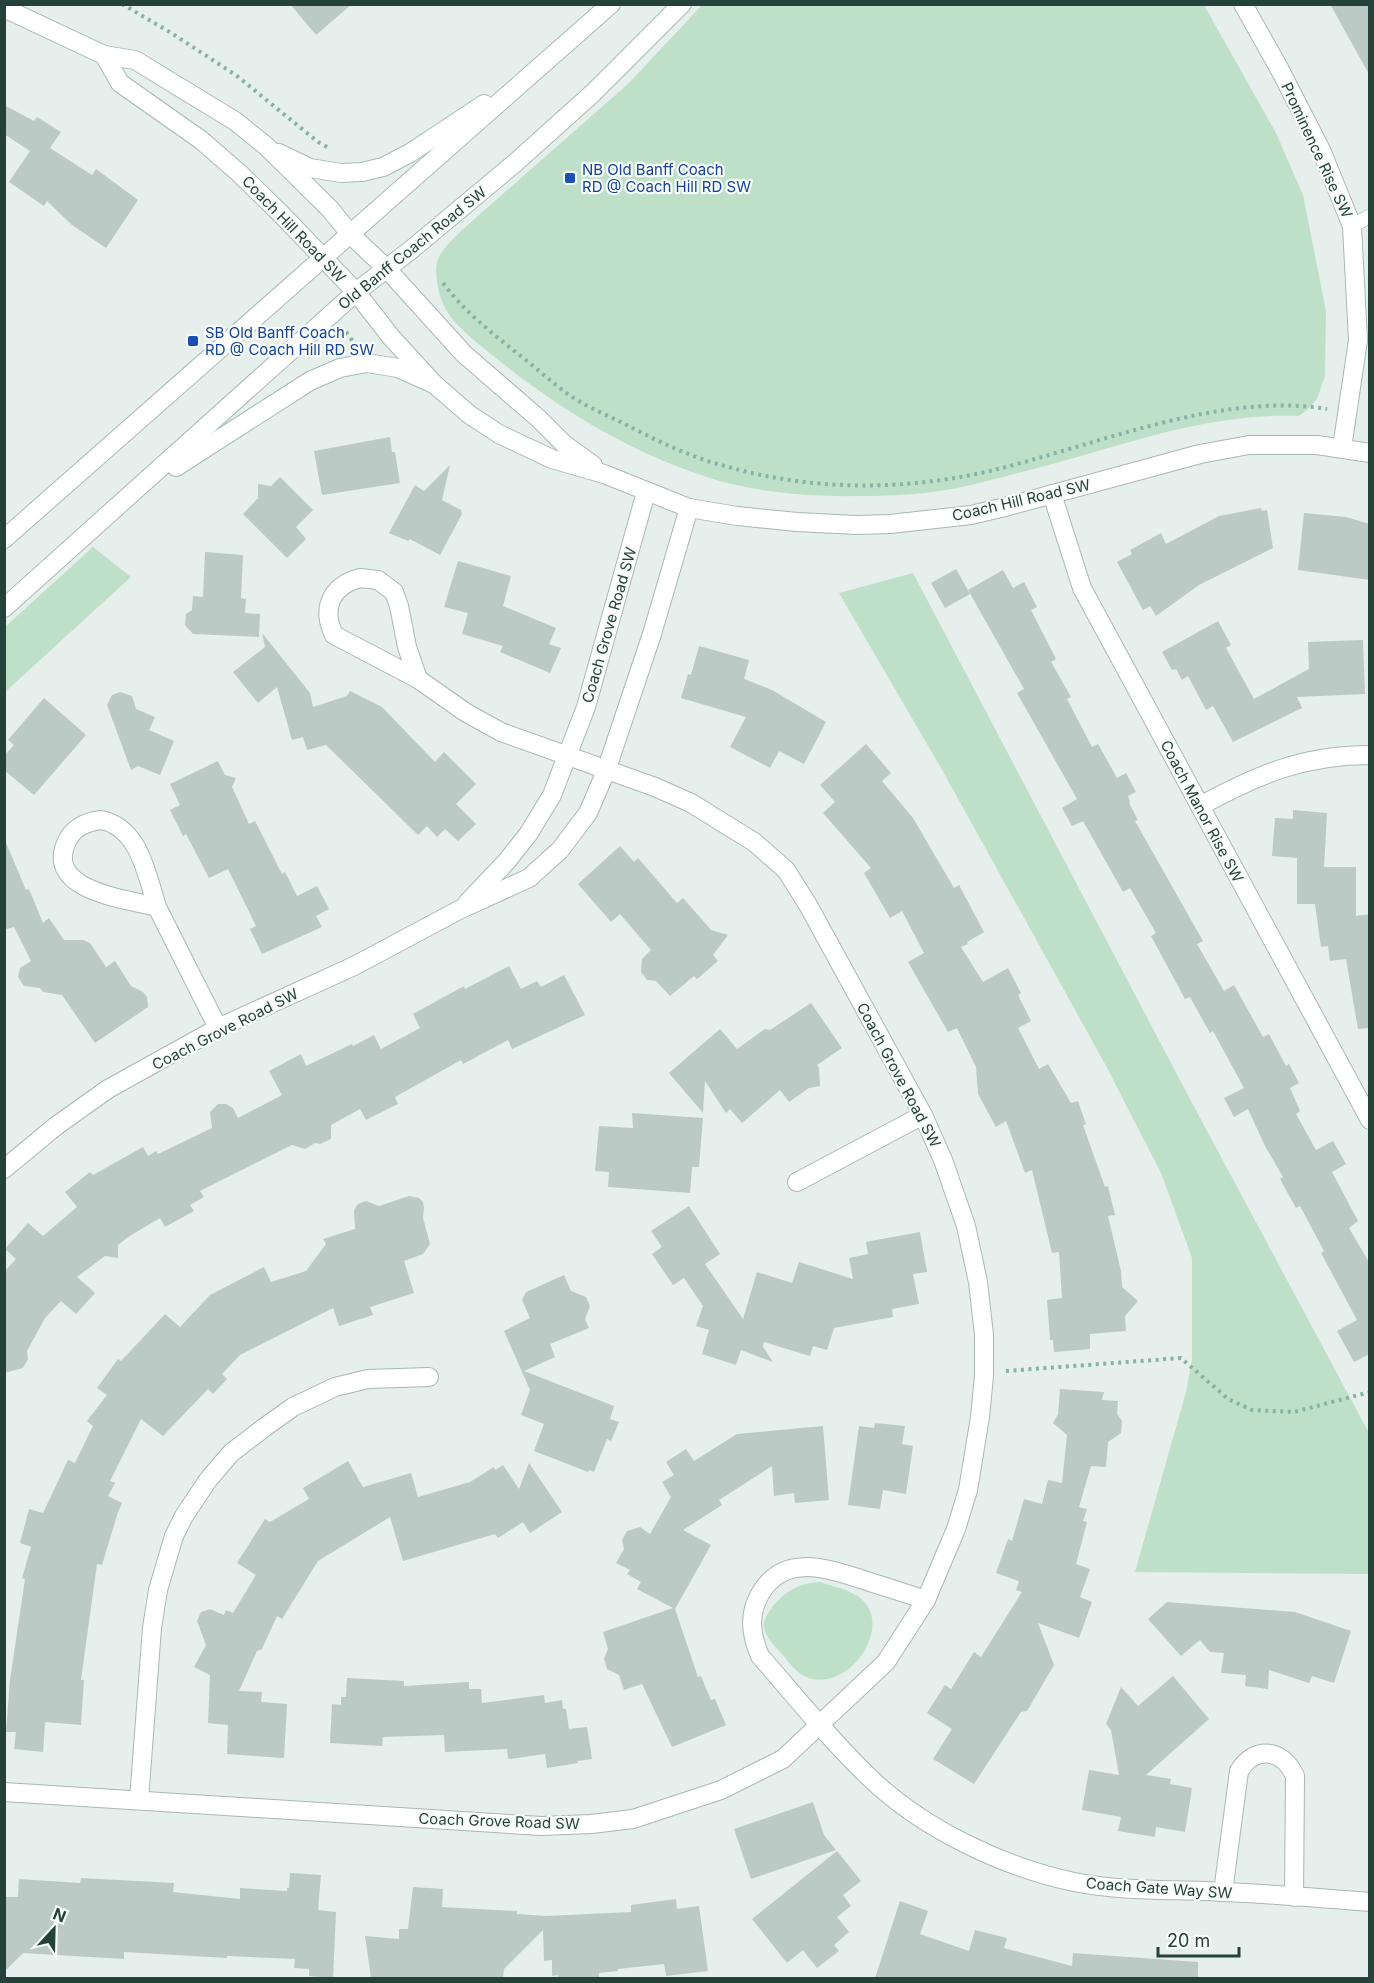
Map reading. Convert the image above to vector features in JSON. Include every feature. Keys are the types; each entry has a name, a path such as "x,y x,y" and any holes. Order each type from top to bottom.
{"street":[{"path":"4,539 611,4"},
{"name":"Old Banff Coach Road SW","path":"4,608 356,292 515,163 593,93 682,4"},
{"name":"Prominence Rise SW","path":"1243,4 1321,150 1352,226 1358,340 1342,448"},
{"name":"Coach Hill Road SW","path":"4,8 104,55 135,60 235,122 266,147 330,209 351,235 387,269 464,354 538,418 564,444 604,474"},
{"name":"Coach Hill Road SW","path":"104,55 120,83 201,140 239,172 356,292 391,337 434,384 470,415 499,434 552,459 604,474 689,508 797,522 879,524 970,514 1200,454 1250,445 1317,445 1370,453"},
{"path":"266,147 310,168 341,173 383,167 410,153 540,67"},
{"path":"129,497 310,381 340,368 367,363 398,368 434,384"},
{"name":"Coach Grove Road SW","path":"459,910 507,861 529,833 552,795 593,684 646,492"},
{"name":"Coach Manor Rise SW","path":"1052,494 1082,588 1370,1120"},
{"name":"Coach Grove Road SW","path":"4,1169 56,1126 108,1089 218,1028 354,966 459,910 529,878 560,850 588,813 606,771 652,634 689,508"},
{"path":"418,679 407,646 394,592 378,580 369,578 360,578 342,585 334,594 328,614 334,635 418,679 465,712 501,732 567,757"},
{"path":"1200,806 1246,781 1289,765 1322,759 1370,755"},
{"name":"Coach Grove Road SW","path":"4,1792 541,1826 633,1819 721,1790 783,1759 886,1662 926,1600 956,1528 968,1490 980,1417 984,1335 979,1293 966,1226 953,1186 923,1115 808,905 786,870 754,842 691,803 567,757"},
{"path":"157,907 94,892 80,886 70,877 65,867 63,855 71,834 79,826 101,820 112,822 122,828 136,848 157,907 218,1028"},
{"path":"797,1182 923,1115"},
{"path":"139,1800 152,1628 158,1590 174,1536 184,1516 208,1480 231,1453 265,1427 293,1407 335,1387 368,1379 429,1377"},
{"name":"Coach Gate Way SW","path":"926,1600 819,1567 793,1569 771,1581 762,1591 755,1603 752,1616 754,1644 760,1656 870,1779 919,1817 972,1848 1024,1869 1076,1882 1133,1889 1223,1892 1370,1902"},
{"path":"1223,1892 1239,1771 1249,1758 1265,1754 1275,1755 1284,1760 1291,1767 1295,1776 1294,1897"}],"lane":[{"path":"1352,226 1370,216"}],"path":[{"path":"122,4 237,76 318,142 335,151"},
{"path":"443,283 459,304 573,398 653,439 724,466 789,480 872,486 930,483 988,471 1064,452 1155,425 1220,411 1305,405 1349,413"},
{"path":"346,332 355,344"},
{"path":"984,1371 1015,1371 1181,1358 1228,1399 1252,1410 1273,1412 1294,1412 1370,1392"}],"green space":[{"path":"703,4 1204,5 1276,133 1303,195 1326,311 1325,376 1317,399 1298,416 1266,416 1205,424 974,484 887,496 823,496 784,493 744,487 707,477 646,453 560,405 507,367 452,318 439,292 436,272 438,260 446,246 462,230 629,83"},
{"path":"93,547 131,577 5,692 5,627"},
{"path":"913,573 1369,1433 1369,1574 1135,1572 1186,1392 1192,1360 1192,1258 1161,1173 1105,1064 941,768 839,593"},
{"path":"820,1582 850,1592 864,1601 870,1610 872,1630 865,1651 851,1667 831,1678 817,1680 804,1676 793,1667 769,1638 764,1624 773,1606 788,1592 799,1586"}],"building":[{"path":"290,4 352,4 316,35"},
{"path":"1330,4 1370,4 1370,76"},
{"path":"4,105 34,121 37,117 61,132 50,148 92,175 96,169 138,200 106,248 72,225 47,201 44,206 9,182 30,151 4,134"},
{"path":"390,437 400,483 322,495 314,451"},
{"path":"450,465 442,500 461,510 462,514 440,555 410,539 408,541 389,533 415,485 424,491"},
{"path":"280,477 313,510 296,527 306,539 287,558 243,514 258,498 258,484 271,486"},
{"path":"1261,508 1262,511 1267,510 1273,548 1199,585 1156,616 1150,606 1143,610 1117,562 1132,554 1130,550 1161,533 1166,544 1219,516"},
{"path":"1304,513 1346,517 1370,524 1370,580 1298,570"},
{"path":"205,552 243,555 241,598 246,599 245,613 260,614 259,637 193,634 185,625 186,614 192,610 193,596 203,597"},
{"path":"458,561 511,576 503,606 556,628 549,644 561,648 550,673 500,652 503,646 462,634 468,613 444,607"},
{"path":"956,569 970,594 945,608 931,583"},
{"path":"1003,570 1013,588 1024,582 1037,607 1031,610 1056,659 1051,662 1071,697 1067,699 1092,747 1098,744 1117,778 1126,773 1136,792 1128,796 1138,820 1135,821 1203,941 1197,944 1224,991 1234,985 1263,1037 1269,1034 1286,1066 1289,1064 1299,1083 1290,1088 1300,1111 1296,1114 1316,1150 1333,1141 1346,1164 1332,1172 1358,1221 1349,1228 1370,1264 1370,1354 1354,1362 1337,1331 1357,1320 1321,1253 1324,1251 1300,1206 1296,1208 1280,1179 1283,1177 1265,1146 1248,1109 1234,1117 1224,1098 1244,1088 1213,1031 1210,1033 1190,997 1185,999 1151,936 1156,933 1130,888 1123,892 1083,821 1072,826 1062,808 1077,799 1017,693 1024,689 968,590"},
{"path":"1218,621 1231,645 1226,648 1254,699 1309,669 1308,642 1363,640 1365,694 1297,697 1302,708 1233,742 1213,706 1206,710 1188,676 1182,680 1176,669 1172,670 1162,652"},
{"path":"262,633 310,693 313,707 347,696 350,691 382,707 435,762 444,752 476,784 456,804 476,824 458,841 445,829 437,837 427,826 418,835 326,745 307,750 303,737 292,740 277,687 258,703 233,672 265,647"},
{"path":"699,646 749,660 744,679 772,690 826,722 804,764 779,751 770,768 730,747 746,717 681,698 688,674 691,675"},
{"path":"120,692 132,696 136,709 155,717 149,730 174,741 160,775 138,766 131,770 107,705 112,695"},
{"path":"44,698 86,735 34,795 4,770 4,756 14,745 8,740"},
{"path":"866,744 891,773 882,781 913,818 954,888 959,885 984,932 961,947 983,982 1008,968 1021,993 1018,995 1031,1021 1018,1028 1039,1069 1048,1064 1071,1103 1078,1101 1086,1124 1083,1125 1105,1187 1108,1186 1115,1215 1108,1216 1121,1271 1122,1287 1138,1301 1125,1316 1126,1331 1090,1334 1090,1349 1054,1352 1053,1340 1050,1340 1047,1300 1062,1298 1059,1252 1052,1253 1032,1170 1025,1173 1006,1121 996,1127 978,1094 976,1067 957,1028 948,1032 908,962 924,953 902,911 890,918 864,873 871,868 823,813 835,802 820,785"},
{"path":"218,761 225,775 236,778 232,787 249,824 255,821 282,874 285,872 297,896 317,886 329,909 316,916 322,927 262,954 250,929 256,926 228,869 209,878 186,834 183,836 170,810 180,805 170,784"},
{"path":"1293,810 1327,813 1324,867 1356,867 1356,916 1370,914 1370,1028 1358,1029 1346,959 1330,961 1328,946 1321,947 1315,904 1297,904 1297,858 1272,856 1275,818 1293,819"},
{"path":"4,838 43,923 49,918 64,940 83,940 90,943 106,967 115,961 131,986 143,992 147,997 148,1007 95,1043 62,995 24,986 18,977 20,968 31,961 14,927 4,930"},
{"path":"620,846 634,862 638,858 677,903 683,898 711,930 728,935 713,955 718,961 697,979 694,976 670,996 656,981 647,980 641,972 642,959 651,950 620,914 611,922 578,884"},
{"path":"509,966 521,989 537,981 541,987 564,975 585,1015 512,1049 508,1040 463,1064 461,1060 395,1097 398,1104 366,1120 360,1109 331,1125 331,1139 320,1144 315,1143 305,1149 292,1145 200,1191 204,1197 190,1205 194,1211 165,1227 160,1218 118,1245 118,1258 105,1256 77,1277 95,1293 76,1314 61,1301 45,1318 27,1351 28,1359 23,1368 4,1373 4,1272 16,1259 5,1249 28,1223 43,1236 77,1207 65,1192 90,1172 93,1175 143,1147 148,1156 156,1151 158,1154 212,1128 210,1112 218,1104 226,1104 233,1108 238,1118 282,1095 269,1071 301,1054 306,1066 374,1035 381,1049 420,1028 413,1014 464,986 465,989"},
{"path":"811,1003 842,1048 817,1065 820,1086 809,1088 789,1102 780,1090 742,1123 730,1109 726,1113 705,1081 703,1113 669,1073 720,1029 737,1049 765,1029 770,1030"},
{"path":"632,1113 703,1118 699,1167 692,1167 690,1193 608,1187 609,1172 595,1171 599,1126 633,1128"},
{"path":"409,1196 419,1198 423,1202 423,1218 430,1244 423,1254 404,1261 414,1293 370,1307 373,1315 339,1326 333,1308 240,1355 222,1374 227,1379 213,1394 208,1389 163,1436 141,1419 110,1481 115,1483 108,1496 122,1503 102,1565 97,1564 81,1680 84,1680 81,1725 45,1722 43,1752 14,1749 16,1732 6,1732 10,1680 25,1579 22,1578 31,1547 20,1543 29,1509 43,1513 68,1460 75,1463 93,1426 87,1421 107,1395 97,1388 118,1359 121,1361 165,1314 180,1327 210,1295 264,1267 271,1282 306,1271 326,1244 323,1239 355,1229 354,1210 358,1204 366,1201 379,1206"},
{"path":"689,1206 720,1254 705,1264 743,1319 757,1272 792,1283 799,1262 853,1279 849,1258 868,1254 866,1242 920,1232 927,1272 913,1274 919,1304 892,1309 893,1317 834,1328 827,1350 813,1346 810,1356 764,1342 763,1347 773,1362 741,1350 736,1365 702,1354 709,1330 696,1326 703,1306 684,1278 673,1285 652,1254 662,1247 651,1231"},
{"path":"564,1275 571,1291 586,1297 590,1306 585,1319 589,1328 550,1344 555,1357 524,1371 614,1406 610,1419 619,1422 611,1441 607,1439 594,1472 589,1470 588,1472 534,1451 544,1424 521,1415 530,1390 504,1331 530,1318 522,1300 526,1292"},
{"path":"1060,1389 1104,1392 1102,1400 1118,1401 1117,1414 1122,1421 1121,1433 1108,1442 1106,1467 1091,1466 1079,1507 1087,1509 1083,1521 1087,1522 1076,1564 1090,1569 1080,1597 1092,1602 1079,1638 1038,1623 1054,1665 1027,1711 1021,1712 974,1784 933,1759 952,1729 927,1713 945,1685 951,1689 974,1652 981,1657 1022,1592 1016,1590 1019,1581 996,1573 1008,1539 1012,1541 1024,1499 1042,1504 1048,1480 1062,1483 1067,1435 1053,1423 1058,1414"},
{"path":"875,1423 905,1426 902,1444 913,1446 906,1494 883,1490 880,1509 848,1505 859,1426 874,1428"},
{"path":"823,1426 829,1500 795,1503 794,1493 774,1496 772,1466 719,1500 722,1505 683,1530 711,1545 675,1609 698,1677 701,1676 711,1700 715,1699 726,1725 672,1747 642,1684 624,1690 619,1675 607,1669 604,1659 608,1649 603,1632 673,1608 637,1589 641,1582 627,1574 630,1570 616,1563 624,1549 622,1540 627,1531 640,1527 650,1534 671,1497 662,1482 674,1475 666,1462 686,1449 694,1461 737,1434"},
{"path":"348,1461 363,1487 411,1473 418,1497 470,1482 494,1467 495,1470 503,1465 519,1489 529,1463 562,1512 530,1533 523,1522 498,1538 495,1534 403,1561 390,1517 318,1561 282,1619 277,1616 262,1649 257,1651 239,1691 262,1692 261,1702 287,1704 284,1758 227,1754 228,1725 208,1723 210,1675 194,1667 206,1645 197,1621 201,1612 210,1609 224,1615 226,1610 233,1613 256,1575 237,1563 265,1519 270,1522 309,1499 303,1488"},
{"path":"1167,1602 1295,1612 1351,1631 1334,1683 1312,1676 1309,1683 1269,1670 1268,1689 1245,1686 1246,1675 1221,1673 1224,1653 1210,1652 1200,1640 1181,1656 1148,1619"},
{"path":"1173,1676 1209,1719 1146,1775 1171,1779 1170,1784 1192,1788 1185,1832 1156,1827 1155,1837 1118,1831 1121,1817 1082,1810 1089,1770 1119,1775 1111,1730 1106,1724 1121,1687 1138,1706"},
{"path":"347,1678 404,1681 404,1686 469,1682 469,1689 481,1689 482,1703 544,1695 545,1703 562,1700 569,1729 587,1727 592,1759 547,1768 545,1754 510,1759 507,1749 445,1752 444,1735 383,1737 382,1746 330,1743 332,1704 341,1705 341,1697 346,1697"},
{"path":"813,1802 824,1835 836,1850 751,1879 734,1829"},
{"path":"837,1851 861,1881 843,1895 851,1906 837,1917 849,1932 834,1945 839,1951 817,1968 803,1950 787,1963 752,1919"},
{"path":"290,1873 321,1875 318,1910 336,1912 333,1978 309,1976 309,1969 294,1968 295,1959 124,1952 124,1959 23,1953 4,1972 4,1897 18,1897 19,1879 80,1883 81,1878 174,1883 173,1892 240,1899 240,1888 287,1891"},
{"path":"413,1887 443,1889 442,1907 517,1911 517,1914 546,1916 631,1912 631,1905 676,1899 677,1909 699,1906 708,1971 666,1976 664,1964 599,1973 599,1978 558,1978 558,1975 552,1976 552,1960 544,1961 543,1930 504,1969 503,1978 371,1978 365,1936 399,1939 399,1929 408,1929"},
{"path":"900,1901 928,1911 920,1934 969,1951 975,1930 1007,1938 1004,1948 1072,1966 1073,1953 1198,1962 1198,1978 875,1978"}],"place":[{"name":"NB Old Banff Coach RD @ Coach Hill RD SW","path":"570,178"},
{"name":"SB Old Banff Coach RD @ Coach Hill RD SW","path":"193,341"}]}
